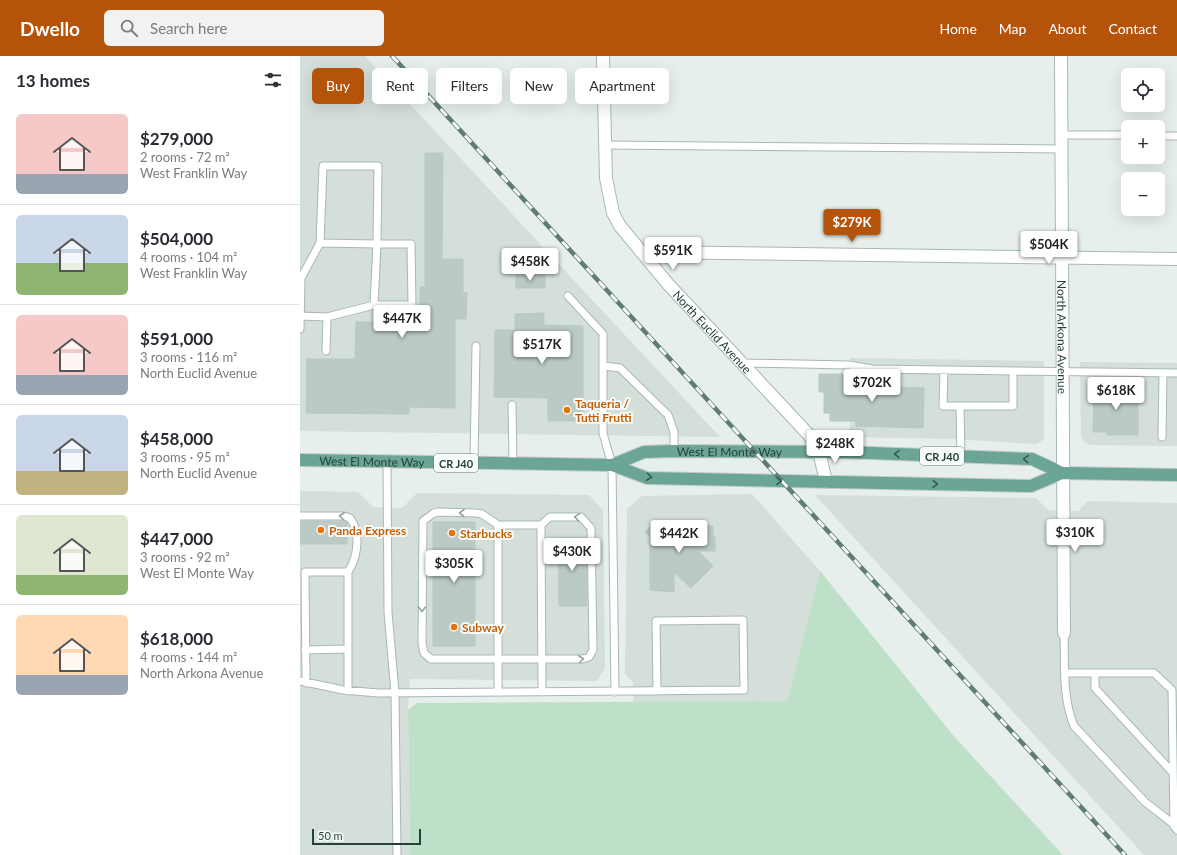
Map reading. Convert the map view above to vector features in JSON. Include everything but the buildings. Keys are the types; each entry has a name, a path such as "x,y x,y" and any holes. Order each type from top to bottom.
{"main road":[{"name":"West El Monte Way","path":"612,465 644,452 819,451 1032,459 1062,474"},
{"name":"West El Monte Way","path":"300,460 612,465 647,478 1031,486 1062,474 1177,475"}],"street":[{"name":"North Euclid Avenue","path":"603,56 606,178 613,212 620,226 668,284 743,363 809,436 819,451 826,482"},
{"name":"North Arkona Avenue","path":"1061,56 1064,633"},
{"path":"643,252 1177,259"}],"lane":[{"path":"1061,135 1121,135"},
{"path":"1165,136 1177,136"},
{"path":"605,146 1061,149"},
{"path":"300,329 301,278 320,243 323,166 378,166 377,244 374,306"},
{"path":"300,316 327,317 374,306 412,305 411,244 320,243"},
{"path":"568,296 604,334 603,433 612,465 615,692"},
{"path":"326,352 327,317"},
{"path":"474,463 476,346"},
{"path":"743,363 849,365 872,369 1177,373"},
{"path":"604,366 620,368 668,415 674,432 674,451"},
{"path":"944,370 943,406 1013,406 1013,371"},
{"path":"1162,372 1162,437"},
{"path":"512,405 513,464"},
{"path":"960,406 961,456"},
{"path":"387,462 388,612 396,693 397,855"},
{"path":"438,512 476,513 482,514 498,525 541,524 550,517 581,517 591,528 593,650 586,659 435,660 424,653 422,643 423,521 434,513 438,512"},
{"path":"300,516 344,516 350,518 356,528 356,555 354,563 348,572 348,691"},
{"path":"541,524 542,692"},
{"path":"498,525 498,692"},
{"path":"348,572 302,571 305,650 303,682 348,691 396,693 615,692 744,690 743,620 656,621 657,691"},
{"path":"1064,633 1065,673 1069,712 1074,726 1145,802 1176,828"},
{"path":"305,650 348,649"},
{"path":"1065,673 1154,673 1172,690 1173,773 1176,828"},
{"path":"1095,673 1095,688 1173,773"}],"shaded area":[{"path":"300,56 365,56 376,68 372,68 372,104 410,104 720,437 300,431"},
{"path":"850,358 1044,361 1044,439 1037,444 951,439 850,437"},
{"path":"1080,362 1177,363 1177,446 1091,445 1085,443 1081,436"},
{"path":"300,491 358,492 373,507 402,508 417,493 589,495 603,510 605,668 597,681 410,679 408,710 410,855 300,855"},
{"path":"752,494 820,571 787,701 633,702 633,682 625,674 627,509 642,496"},
{"path":"815,495 1036,498 1048,510 1078,511 1088,501 1177,503 1177,855 1144,855"}],"green space":[{"path":"820,571 952,734 1063,855 410,855 408,710 417,703 787,701"}],"railway":[{"path":"392,56 1125,855"}],"place":[{"name":"Taqueria / Tutti Frutti","path":"567,410"},
{"name":"Panda Express","path":"321,530"},
{"name":"Starbucks","path":"452,533"},
{"name":"Subway","path":"454,627"}]}
